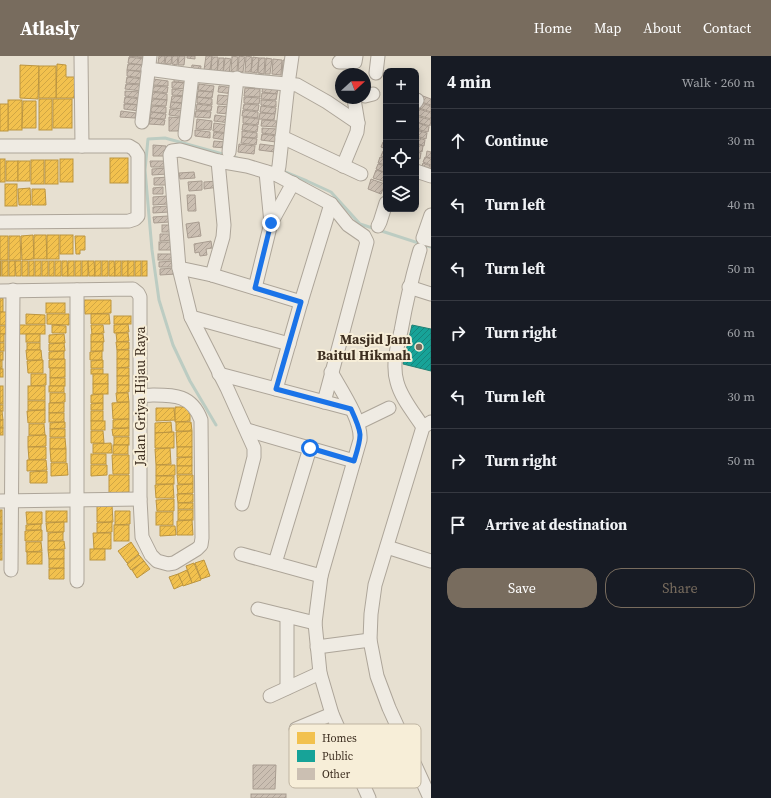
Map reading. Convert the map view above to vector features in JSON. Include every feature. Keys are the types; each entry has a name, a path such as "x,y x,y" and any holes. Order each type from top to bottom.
{"street":[{"path":"81,56 82,146"},
{"path":"255,288 271,223 275,172 282,137 292,56"},
{"path":"339,62 355,62 356,56"},
{"path":"376,73 378,56"},
{"path":"142,122 149,62 192,75 237,78 297,85 327,102 358,123"},
{"path":"185,134 192,75"},
{"path":"229,152 237,78"},
{"path":"327,102 335,101"},
{"path":"343,166 357,132 362,104"},
{"path":"282,137 361,174"},
{"path":"0,146 129,146 134,148 138,155 138,216 135,219 129,221 0,222"},
{"path":"242,504 255,453 247,430 191,317 179,268 170,155 172,151 180,150 218,161 275,172 331,204 348,225 364,236 367,242 324,402"},
{"path":"212,275 223,237 224,225 218,161"},
{"path":"419,172 431,176"},
{"path":"271,223 293,183"},
{"path":"276,389 331,204"},
{"path":"378,226 383,212"},
{"path":"431,215 423,238 431,240"},
{"path":"396,724 377,676 370,640 371,614 375,585 427,425 401,392 395,371 395,359 409,287 420,250"},
{"path":"179,268 212,275 301,302"},
{"path":"409,287 431,294"},
{"name":"Jalan Griya Hijau Raya","path":"77,290 133,289 140,297 140,395 140,500 142,537 151,555 157,561 168,564 174,563 201,545 201,420 190,402 178,396 140,395"},
{"path":"0,290 77,290 77,581"},
{"path":"11,570 6,501 13,290"},
{"path":"191,317 289,344"},
{"path":"331,372 360,429 360,440 321,576 314,624 320,673 332,714 336,724"},
{"path":"219,374 351,409"},
{"path":"358,423 389,408"},
{"path":"247,430 354,461"},
{"path":"275,563 310,448"},
{"path":"6,501 140,500"},
{"path":"387,547 431,561"},
{"path":"241,554 321,576"},
{"path":"258,609 314,624"},
{"path":"287,616 287,688"},
{"path":"317,648 370,640"},
{"path":"270,696 320,673"},
{"path":"310,724 332,714"},
{"path":"421,778 430,798"}],"building: Homes":[{"path":"57,64 66,65 66,77 75,77 74,98 56,98"},
{"path":"20,65 39,66 38,99 20,98"},
{"path":"39,66 56,66 56,98 39,98"},
{"path":"39,99 52,99 52,130 39,130"},
{"path":"53,99 72,99 72,128 53,128"},
{"path":"8,100 22,100 22,130 8,130"},
{"path":"23,101 36,101 36,128 22,128"},
{"path":"0,104 8,104 8,131 0,131"},
{"path":"110,158 128,158 128,183 110,183"},
{"path":"0,159 5,159 5,182 0,182"},
{"path":"60,159 73,159 73,182 60,182"},
{"path":"31,160 44,160 44,184 31,184"},
{"path":"45,160 58,160 58,184 45,184"},
{"path":"6,161 18,161 18,181 6,181"},
{"path":"18,161 30,161 30,181 18,181"},
{"path":"5,184 17,184 17,206 5,206"},
{"path":"30,188 31,205 19,205 18,189"},
{"path":"32,189 45,189 46,205 32,205"},
{"path":"33,235 34,259 22,260 21,236"},
{"path":"34,235 46,235 47,259 34,259"},
{"path":"47,235 59,235 59,259 47,259"},
{"path":"60,235 73,235 73,254 60,254"},
{"path":"0,236 8,236 8,260 0,260"},
{"path":"9,236 20,236 21,260 9,260"},
{"path":"75,236 85,236 85,250 80,250 80,254 76,254"},
{"path":"1,261 1,276 0,276"},
{"path":"2,261 8,261 8,276 2,276"},
{"path":"9,261 15,261 15,276 9,276"},
{"path":"15,261 21,261 21,276 16,276"},
{"path":"22,261 28,261 28,276 22,276"},
{"path":"29,261 34,261 34,276 29,276"},
{"path":"35,261 41,261 41,276 35,276"},
{"path":"42,261 48,261 48,276 42,276"},
{"path":"49,261 54,261 54,276 49,276"},
{"path":"55,261 61,261 61,276 55,276"},
{"path":"62,261 67,261 68,276 62,276"},
{"path":"68,261 74,261 74,276 68,276"},
{"path":"75,261 81,261 81,276 75,276"},
{"path":"82,261 88,261 88,276 82,276"},
{"path":"88,261 94,261 95,276 89,276"},
{"path":"95,261 101,261 101,276 95,276"},
{"path":"102,261 108,261 108,276 102,276"},
{"path":"109,261 114,261 115,276 109,276"},
{"path":"115,261 121,261 121,276 115,276"},
{"path":"122,261 128,261 128,276 122,276"},
{"path":"128,261 134,261 134,276 128,276"},
{"path":"135,261 141,261 141,276 135,276"},
{"path":"142,261 147,261 147,276 142,276"},
{"path":"0,298 3,298 3,312 0,312"},
{"path":"84,300 111,300 111,313 85,314"},
{"path":"46,303 65,303 65,313 46,313"},
{"path":"0,312 8,312 8,325 0,325"},
{"path":"26,314 45,315 45,324 26,324"},
{"path":"47,314 69,314 69,325 47,324"},
{"path":"91,314 109,314 110,324 91,324"},
{"path":"114,316 131,316 131,324 114,324"},
{"path":"128,324 129,332 114,333 114,325"},
{"path":"19,325 45,325 45,334 19,334"},
{"path":"52,325 66,326 66,333 52,333"},
{"path":"91,325 103,325 104,333 92,334"},
{"path":"0,326 7,326 7,334 0,334"},
{"path":"116,333 128,333 129,341 117,342"},
{"path":"0,334 4,334 4,342 0,342"},
{"path":"26,334 40,334 40,342 26,342"},
{"path":"64,334 65,343 49,343 49,335"},
{"path":"91,334 103,334 104,342 91,342"},
{"path":"91,342 103,342 103,351 91,351"},
{"path":"116,342 129,342 129,349 117,350"},
{"path":"0,343 4,343 4,351 0,351"},
{"path":"27,343 40,343 40,350 27,350"},
{"path":"64,343 65,351 49,351 49,344"},
{"path":"26,350 41,350 42,360 27,360"},
{"path":"117,350 129,350 129,359 117,359"},
{"path":"64,351 64,359 49,359 49,352"},
{"path":"102,351 102,360 90,360 90,352"},
{"path":"0,352 3,352 3,360 0,360"},
{"path":"65,359 65,368 49,368 49,360"},
{"path":"117,359 129,359 129,367 117,368"},
{"path":"0,360 2,360 2,369 0,369"},
{"path":"43,360 43,373 28,373 27,361"},
{"path":"103,360 103,368 91,368 91,361"},
{"path":"50,368 65,368 65,377 50,378"},
{"path":"117,368 129,368 129,376 117,376"},
{"path":"0,369 3,369 3,377 0,377"},
{"path":"91,369 103,369 103,374 91,374"},
{"path":"31,374 46,374 46,385 31,386"},
{"path":"93,374 108,374 108,384 93,384"},
{"path":"117,376 129,376 129,385 117,385"},
{"path":"50,378 65,378 65,386 50,386"},
{"path":"93,384 108,384 108,394 93,394"},
{"path":"117,385 129,385 129,392 117,393"},
{"path":"0,386 3,386 3,404 0,404"},
{"path":"28,386 45,386 45,400 28,400"},
{"path":"49,386 64,386 64,392 49,392"},
{"path":"50,393 65,393 65,402 50,403"},
{"path":"116,393 128,393 129,402 117,402"},
{"path":"103,394 103,403 91,403 91,395"},
{"path":"28,401 45,401 45,410 28,410"},
{"path":"129,402 129,419 113,419 112,403"},
{"path":"49,403 64,403 64,412 49,413"},
{"path":"103,403 103,410 91,410 91,404"},
{"path":"0,405 3,405 3,411 0,411"},
{"path":"175,407 190,407 190,421 175,422"},
{"path":"156,408 174,408 175,420 156,421"},
{"path":"45,410 45,423 28,423 27,411"},
{"path":"0,411 2,411 3,420 0,420"},
{"path":"91,411 103,411 103,421 91,421"},
{"path":"49,413 64,413 64,422 49,422"},
{"path":"129,419 129,428 113,428 113,420"},
{"path":"0,420 3,420 3,428 0,428"},
{"path":"91,421 105,421 105,430 91,430"},
{"path":"65,422 65,428 50,429 50,423"},
{"path":"171,422 172,432 155,433 155,423"},
{"path":"176,422 191,422 192,431 176,431"},
{"path":"29,424 44,424 45,435 29,435"},
{"path":"0,428 3,428 3,435 0,435"},
{"path":"129,428 129,436 113,436 112,429"},
{"path":"50,429 65,429 65,437 50,437"},
{"path":"91,431 103,431 104,443 91,443"},
{"path":"192,431 192,447 177,447 176,432"},
{"path":"174,432 174,448 155,448 155,433"},
{"path":"46,435 46,446 28,447 28,436"},
{"path":"114,437 129,437 129,445 114,445"},
{"path":"50,438 65,438 66,449 50,449"},
{"path":"111,443 112,453 93,453 93,444"},
{"path":"113,445 128,445 128,454 113,454"},
{"path":"28,447 46,447 46,459 29,460"},
{"path":"177,447 192,447 192,457 177,457"},
{"path":"170,448 171,464 156,465 155,449"},
{"path":"50,449 66,449 66,462 51,462"},
{"path":"91,454 106,454 106,464 91,464"},
{"path":"112,455 129,455 129,474 113,474"},
{"path":"192,457 192,466 177,466 177,458"},
{"path":"27,460 46,460 47,470 27,471"},
{"path":"51,463 67,463 68,475 51,476"},
{"path":"91,465 107,465 107,475 91,476"},
{"path":"156,465 175,465 175,475 156,476"},
{"path":"177,466 192,466 192,474 177,474"},
{"path":"47,471 47,483 30,483 30,472"},
{"path":"109,475 129,475 129,492 109,493"},
{"path":"177,475 193,475 193,484 178,484"},
{"path":"156,476 174,476 174,484 156,484"},
{"path":"173,484 174,498 156,498 155,485"},
{"path":"193,484 193,493 178,494 177,485"},
{"path":"177,494 193,494 193,502 178,503"},
{"path":"174,499 174,511 157,511 156,500"},
{"path":"178,503 193,503 193,509 178,509"},
{"path":"112,505 113,522 97,522 97,506"},
{"path":"0,510 2,510 2,524 0,524"},
{"path":"178,510 193,510 193,520 178,520"},
{"path":"46,511 67,511 67,522 46,522"},
{"path":"115,511 130,511 130,524 115,525"},
{"path":"26,512 42,512 42,524 27,524"},
{"path":"156,512 173,512 173,525 156,525"},
{"path":"192,520 193,535 177,535 177,521"},
{"path":"64,522 64,532 47,532 46,523"},
{"path":"112,522 112,532 97,533 97,523"},
{"path":"0,524 2,524 2,534 0,534"},
{"path":"41,524 41,530 26,530 26,525"},
{"path":"114,525 129,525 129,541 114,541"},
{"path":"160,526 175,526 176,535 160,536"},
{"path":"42,530 42,541 25,541 25,531"},
{"path":"63,532 63,540 48,541 48,533"},
{"path":"93,533 111,533 111,549 94,549"},
{"path":"0,534 2,534 2,544 0,544"},
{"path":"48,541 64,541 65,549 48,550"},
{"path":"26,542 41,542 42,551 26,552"},
{"path":"131,542 139,554 127,563 118,551"},
{"path":"0,545 2,545 2,560 0,560"},
{"path":"90,549 105,549 105,560 90,560"},
{"path":"48,550 64,550 64,559 49,559"},
{"path":"27,552 42,552 42,564 27,564"},
{"path":"139,555 144,561 131,570 127,564"},
{"path":"49,559 64,559 64,568 49,568"},
{"path":"204,560 210,576 201,579 195,563"},
{"path":"144,561 150,569 137,578 132,570"},
{"path":"194,563 201,580 192,583 186,566"},
{"path":"64,568 64,579 49,579 49,569"},
{"path":"187,570 192,583 183,586 178,574"},
{"path":"178,574 183,585 174,589 169,577"}],"building: Public":[{"name":"Masjid Jam Baitul Hikmah","path":"412,325 431,329 431,371 403,364"}],"building: Other":[{"path":"129,56 145,56 144,58"},
{"path":"159,56 165,56 164,64 158,63"},
{"path":"166,56 172,56 171,64 165,64"},
{"path":"172,56 178,56 177,65 172,64"},
{"path":"179,56 185,56 184,65 178,65"},
{"path":"187,56 195,56 195,59 187,58"},
{"path":"206,56 212,56 210,71 204,70"},
{"path":"232,56 238,57 237,72 231,71"},
{"path":"239,56 245,57 243,72 238,72"},
{"path":"246,56 252,57 251,72 245,72"},
{"path":"129,57 144,59 143,65 128,63"},
{"path":"212,57 218,57 217,73 211,72"},
{"path":"253,57 259,58 257,73 251,72"},
{"path":"219,58 224,58 223,73 217,73"},
{"path":"225,58 231,59 229,74 223,74"},
{"path":"259,58 265,58 264,74 258,73"},
{"path":"266,58 272,59 270,74 265,74"},
{"path":"273,59 282,60 281,75 272,74"},
{"path":"283,60 289,61 288,76 282,76"},
{"path":"128,64 143,65 142,71 127,70"},
{"path":"192,65 201,66 200,73 191,72"},
{"path":"127,70 142,72 142,78 127,76"},
{"path":"174,76 189,77 189,83 174,82"},
{"path":"127,77 142,79 141,84 126,83"},
{"path":"153,79 168,81 168,86 153,85"},
{"path":"172,82 188,83 187,89 172,88"},
{"path":"126,84 141,85 141,91 125,89"},
{"path":"199,84 214,86 213,92 198,90"},
{"path":"153,86 168,87 167,93 152,91"},
{"path":"219,86 234,88 233,94 218,92"},
{"path":"263,86 278,88 277,94 262,92"},
{"path":"245,88 260,89 260,97 244,96"},
{"path":"172,89 187,91 187,96 172,95"},
{"path":"125,91 140,92 140,98 125,96"},
{"path":"198,91 213,92 212,98 197,97"},
{"path":"152,92 167,94 167,100 152,98"},
{"path":"262,93 277,94 276,100 261,99"},
{"path":"218,95 229,96 228,105 217,104"},
{"path":"172,96 187,97 186,103 171,102"},
{"path":"423,96 431,99 431,105 421,102"},
{"path":"125,97 140,99 139,105 124,103"},
{"path":"197,97 212,99 212,105 197,103"},
{"path":"244,97 260,98 259,104 244,103"},
{"path":"152,99 167,100 166,106 151,105"},
{"path":"261,100 276,101 276,107 261,105"},
{"path":"171,102 186,104 185,109 170,108"},
{"path":"421,103 431,106 431,112 419,108"},
{"path":"124,104 139,105 139,111 124,109"},
{"path":"197,104 212,106 211,111 196,110"},
{"path":"244,104 259,105 258,111 243,109"},
{"path":"151,106 166,107 166,113 151,112"},
{"path":"218,106 230,107 229,114 217,113"},
{"path":"261,106 276,108 275,114 260,112"},
{"path":"170,109 185,111 184,117 169,115"},
{"path":"419,109 431,113 431,119 419,116"},
{"path":"243,110 258,112 258,118 242,116"},
{"path":"121,111 136,113 135,118 120,117"},
{"path":"196,111 211,112 210,118 195,117"},
{"path":"151,112 166,114 165,119 150,118"},
{"path":"260,113 275,114 274,120 259,119"},
{"path":"215,115 230,117 230,123 214,121"},
{"path":"169,117 183,118 182,131 169,131"},
{"path":"243,117 259,119 258,125 243,123"},
{"path":"419,117 431,120 430,126 419,123"},
{"path":"150,118 165,120 164,125 149,124"},
{"path":"197,119 212,121 211,130 196,129"},
{"path":"262,120 277,121 276,127 261,126"},
{"path":"214,123 228,125 227,133 213,131"},
{"path":"419,123 429,127 428,132 419,130"},
{"path":"243,124 258,126 257,132 242,130"},
{"path":"262,128 277,129 277,135 262,133"},
{"path":"195,130 210,132 210,138 195,136"},
{"path":"242,131 257,133 257,138 242,137"},
{"path":"419,131 427,133 426,139 419,137"},
{"path":"214,132 226,134 226,140 213,138"},
{"path":"262,134 277,136 276,142 261,140"},
{"path":"242,137 257,139 256,145 241,143"},
{"path":"419,138 425,140 424,146 419,144"},
{"path":"214,141 226,142 226,148 213,147"},
{"path":"239,144 255,146 254,154 238,152"},
{"path":"260,144 275,146 275,152 259,150"},
{"path":"153,145 166,146 166,156 153,156"},
{"path":"419,145 423,146 422,152 419,151"},
{"path":"427,151 431,152 431,158 426,157"},
{"path":"380,157 383,158 383,164 378,163"},
{"path":"425,157 431,159 431,165 423,162"},
{"path":"150,161 166,161 166,167 151,167"},
{"path":"423,163 431,166 431,172 421,169"},
{"path":"378,164 383,165 383,172 376,169"},
{"path":"167,168 167,174 152,175 152,169"},
{"path":"376,170 383,172 383,181 373,178"},
{"path":"194,172 195,178 180,179 179,173"},
{"path":"169,177 169,185 154,185 154,178"},
{"path":"371,179 383,183 381,194 368,189"},
{"path":"202,181 202,190 189,191 188,182"},
{"path":"218,181 219,187 204,189 204,182"},
{"path":"163,187 163,194 153,194 153,188"},
{"path":"187,195 195,195 196,211 188,211"},
{"path":"167,196 168,204 153,205 153,197"},
{"path":"168,206 169,212 153,213 153,207"},
{"path":"168,216 169,222 154,223 153,217"},
{"path":"199,222 201,236 188,238 186,224"},
{"path":"162,225 173,225 173,232 162,232"},
{"path":"160,234 173,234 173,240 160,241"},
{"path":"211,241 212,248 206,249 207,255 200,256 199,252 195,253 194,244"},
{"path":"159,242 173,242 173,250 159,250"},
{"path":"158,254 174,254 174,260 158,260"},
{"path":"174,261 175,267 159,267 159,262"},
{"path":"175,268 176,274 160,275 160,269"},
{"path":"253,765 276,765 275,789 253,789"},
{"path":"251,794 286,794 286,798 251,798"}],"waterway":[{"path":"216,425 190,381 173,345 159,300 152,250 145,170 148,139 165,138 237,158"},
{"path":"285,172 331,192 360,224 431,247"}],"place":[{"name":"Masjid Jam Baitul Hikmah","path":"419,347"}],"route":[{"path":"271,223 255,288 301,302 276,389 351,409 360,429 361,435 354,461 310,448"}]}
